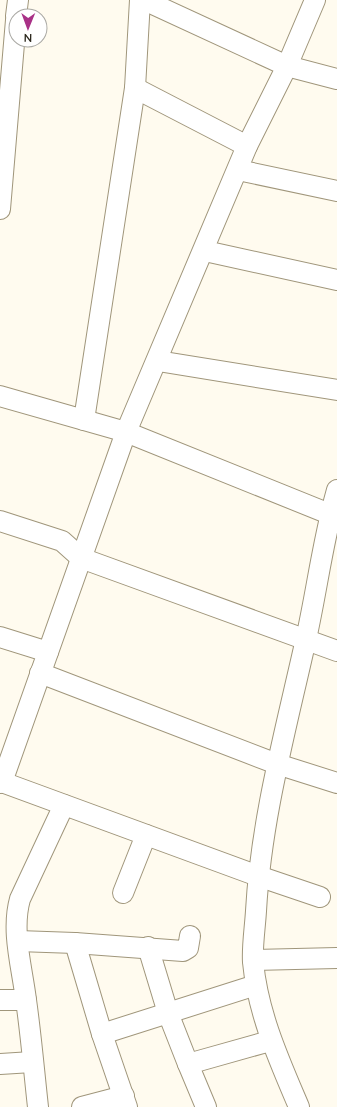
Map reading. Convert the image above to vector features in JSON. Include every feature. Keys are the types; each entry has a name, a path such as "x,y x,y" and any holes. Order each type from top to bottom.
{"street":[{"path":"84,420 135,88 140,0"},
{"path":"144,0 287,66 337,79"},
{"path":"315,0 287,66 247,146 205,251 126,432 1,782 258,876 320,897"},
{"path":"0,209 14,48"},
{"path":"135,88 247,146"},
{"path":"238,170 337,191"},
{"path":"205,251 337,280"},
{"path":"158,361 337,390"},
{"path":"0,396 126,432 334,516"},
{"path":"299,1107 270,1041 256,985 253,960 258,876 277,764 334,516 337,490"},
{"path":"0,521 62,541 81,558 337,651"},
{"path":"0,637 48,652"},
{"path":"40,673 277,764 337,783"},
{"path":"38,1107 18,942 17,908 64,805"},
{"path":"123,893 146,835"},
{"path":"18,942 75,943 148,947 183,951 188,948 190,936"},
{"path":"75,943 102,1034 126,1102 82,1107"},
{"path":"148,947 168,1013 206,1107"},
{"path":"253,960 337,958"},
{"path":"102,1034 256,985"},
{"path":"0,1000 26,1000"},
{"path":"188,1064 270,1041"},
{"path":"0,1064 32,1062"}]}
